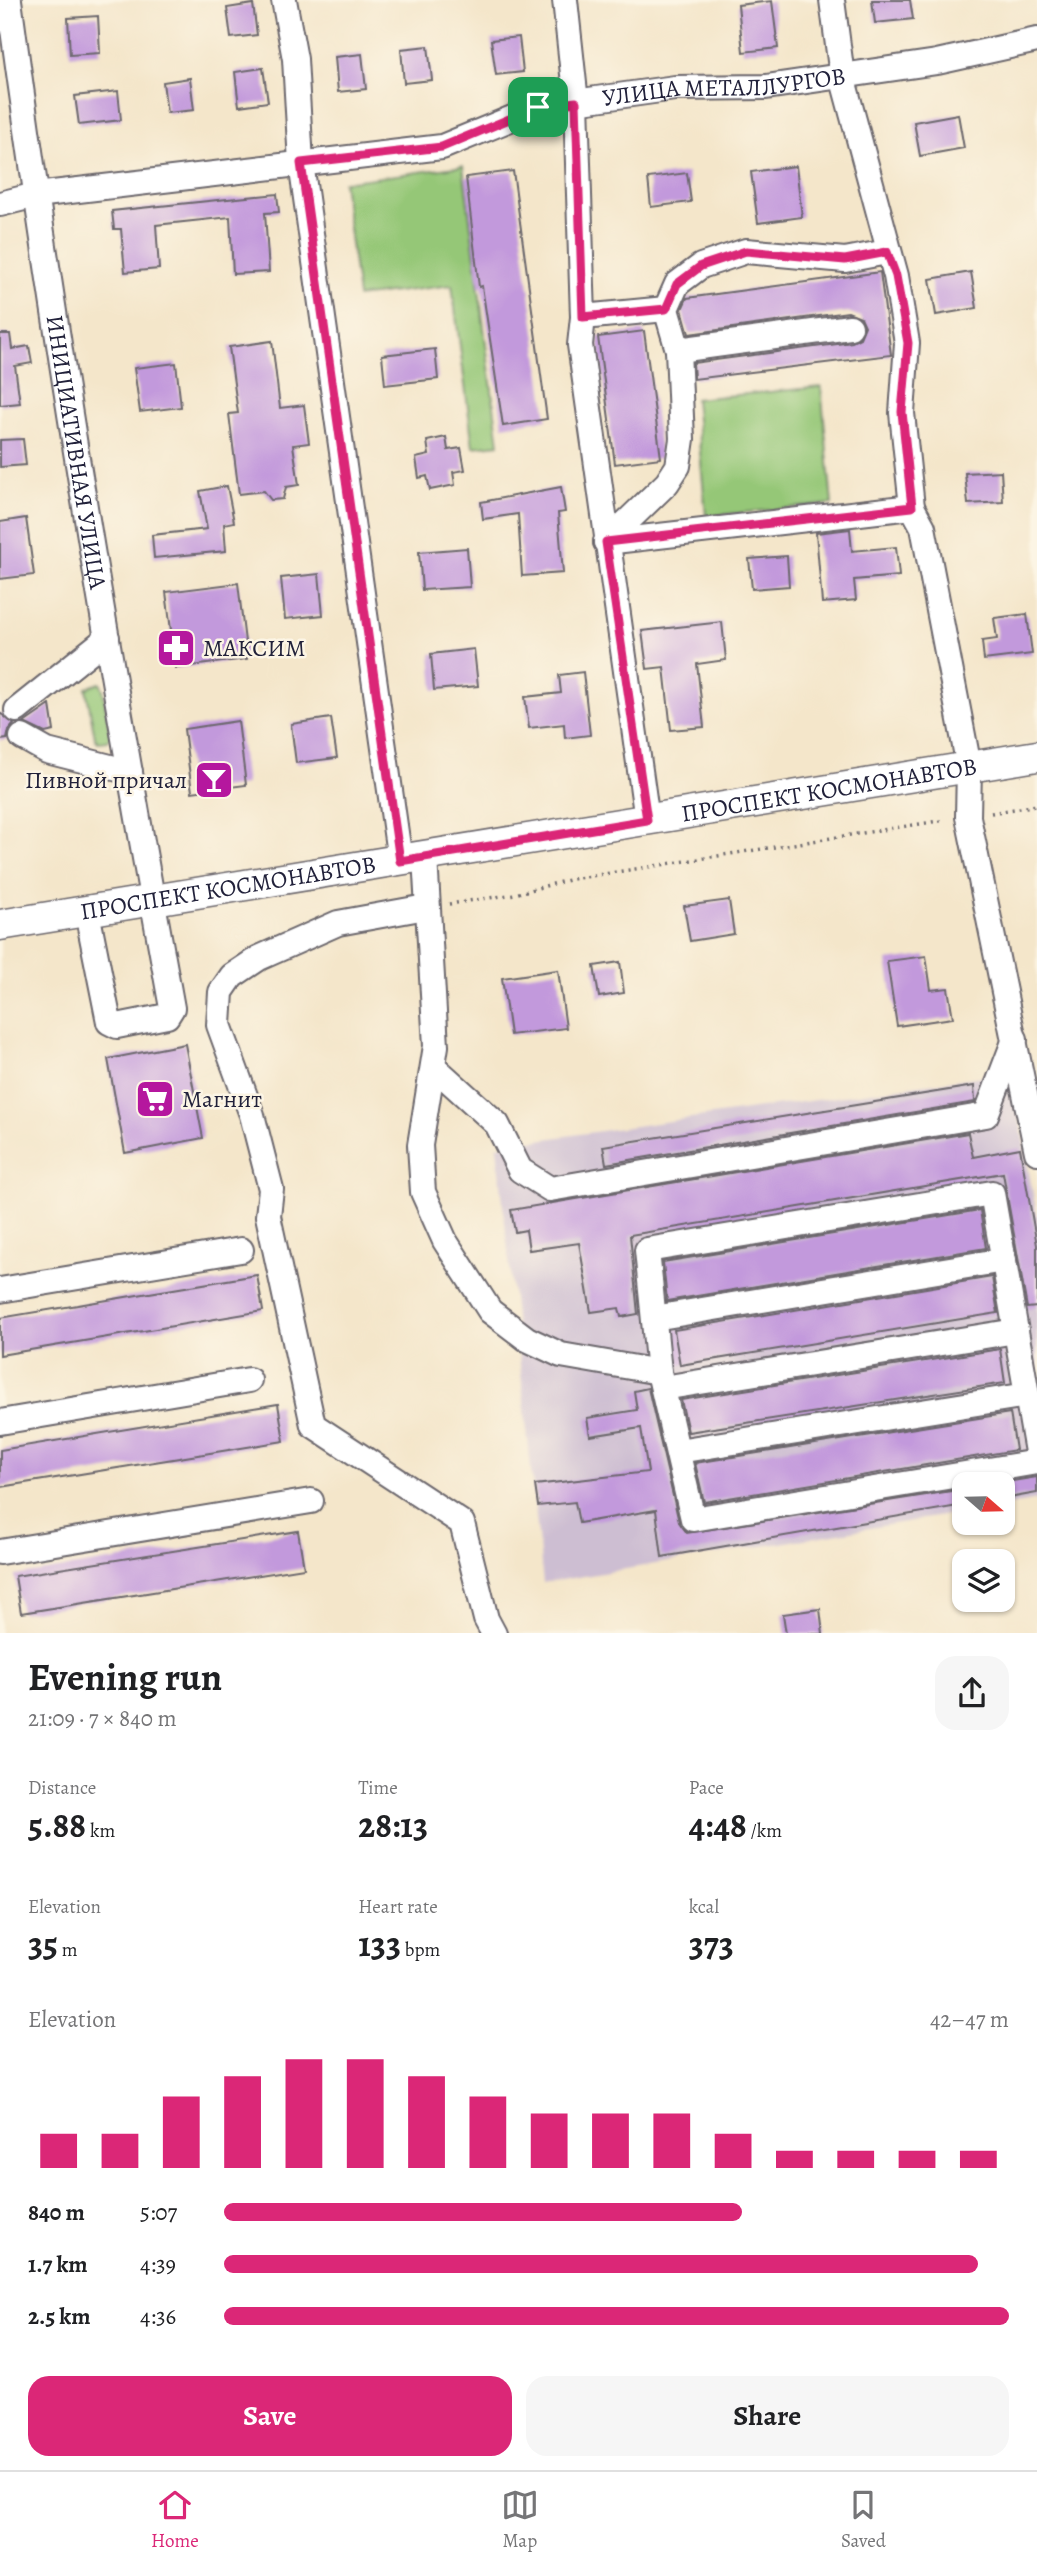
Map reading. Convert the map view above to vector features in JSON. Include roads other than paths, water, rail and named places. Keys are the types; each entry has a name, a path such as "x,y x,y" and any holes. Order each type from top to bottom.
{"main road":[{"name":"ПРОСПЕКТ КОСМОНАВТОВ","path":"0,925 1037,756"}],"street":[{"name":"ИНИЦИАТИВНАЯ УЛИЦА","path":"9,0 36,195 107,638 173,1008 163,1018 117,1026 108,1020 87,912"},
{"path":"284,0 295,59 301,163 412,859 426,907 436,1046 420,1145 423,1192 444,1241 489,1311 527,1339 561,1355 661,1380 1016,1331"},
{"path":"565,0 576,102 583,317 580,345 647,820"},
{"path":"832,0 842,76 887,252 896,276 908,343 902,412 912,507 923,527 969,766 968,817 1037,1152"},
{"name":"УЛИЦА МЕТАЛЛУРГОВ","path":"0,204 36,195 442,147 538,107 675,88 766,88 937,62 1037,40"},
{"path":"606,542 667,484 678,466 682,439 678,350 666,309 677,284 701,266 746,251 845,260 887,252"},
{"path":"583,317 666,309"},
{"path":"678,350 850,327"},
{"path":"606,542 912,507"},
{"path":"17,710 107,638"},
{"path":"22,737 47,751 130,772"},
{"path":"426,907 338,923 259,958 232,976 221,992 219,1025 253,1115 271,1189 268,1216 313,1424 462,1523 486,1619 494,1633"},
{"path":"434,1066 497,1124 520,1170 550,1189 986,1115 1015,1039"},
{"path":"1037,1452 992,1193 647,1250 661,1380 693,1519 1037,1462"},
{"path":"0,1290 241,1250"},
{"path":"654,1318 1004,1260"},
{"path":"0,1422 249,1380"},
{"path":"677,1451 1027,1395"},
{"path":"0,1552 311,1501"}],"place":[{"name":"МАКСИМ","path":"176,648"},
{"name":"Пивной причал","path":"214,780"},
{"name":"Магнит","path":"155,1099"}]}
